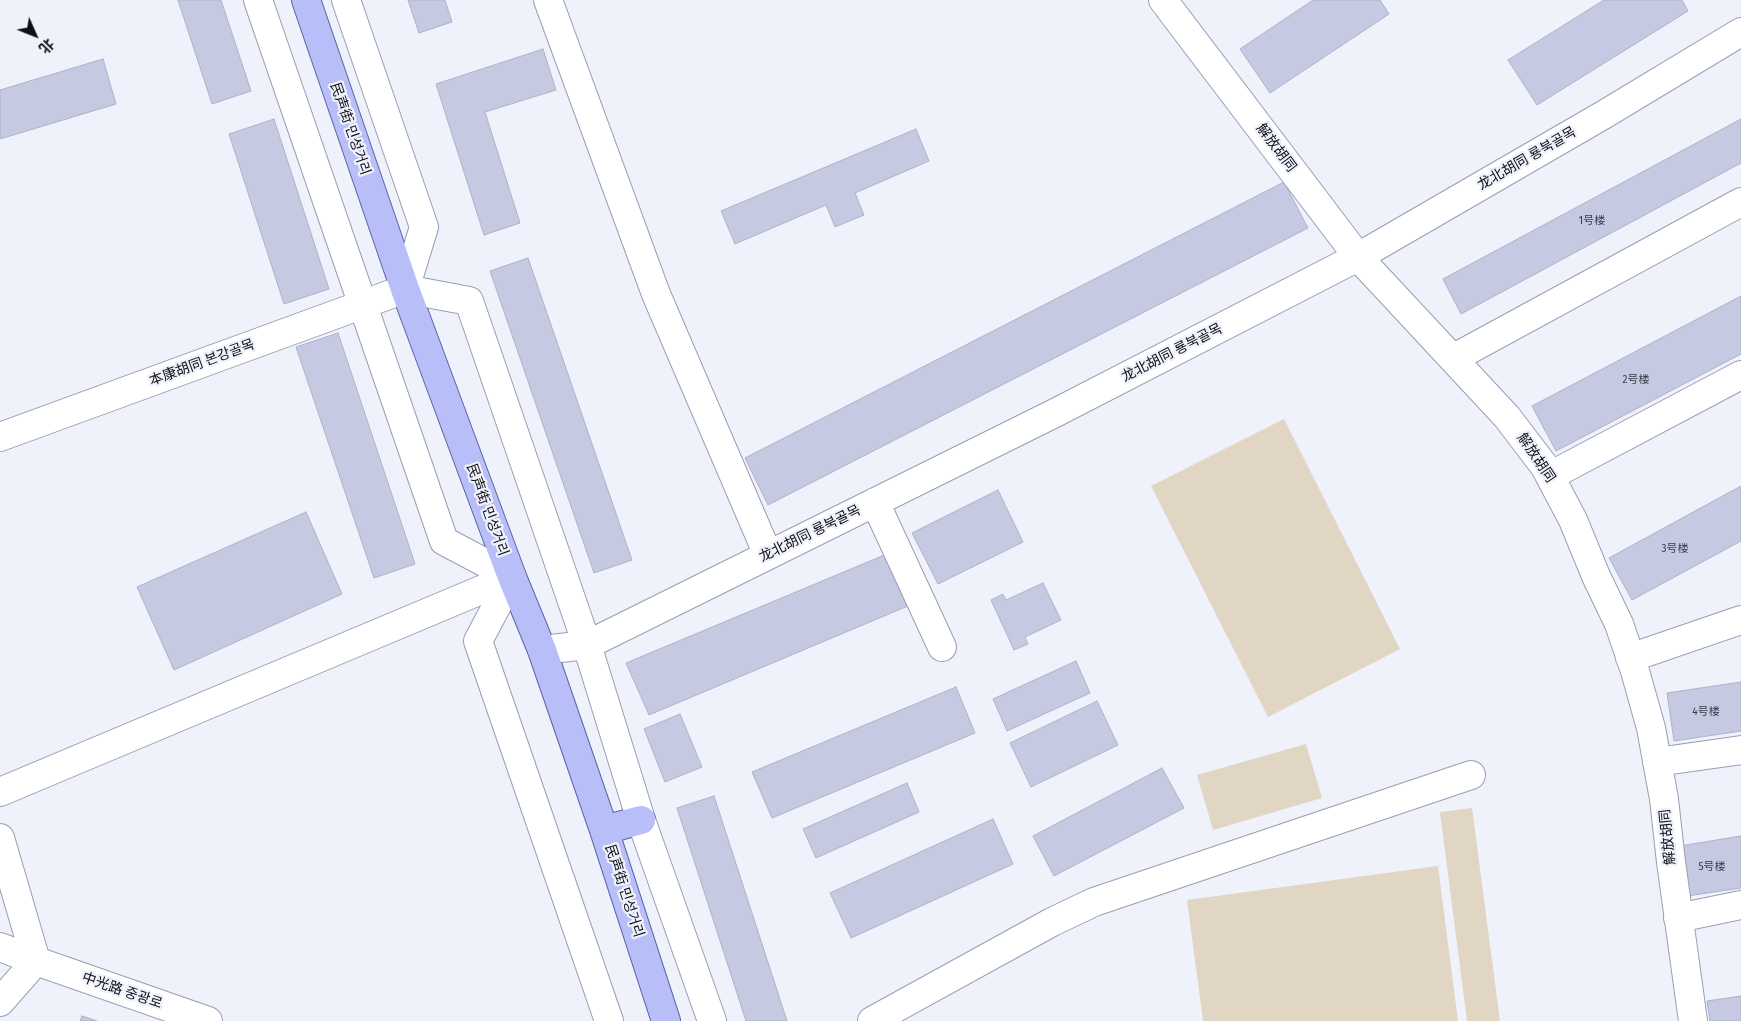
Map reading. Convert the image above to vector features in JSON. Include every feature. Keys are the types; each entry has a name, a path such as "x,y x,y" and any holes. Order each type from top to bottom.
{"main road":[{"name":"民声街 민성거리","path":"306,0 405,288 512,577 542,650 604,830 666,1021"},
{"path":"604,830 641,820"}],"street":[{"path":"258,0 444,541 512,577"},
{"path":"346,0 424,227 405,288 469,301 587,645 641,820 712,1021"},
{"path":"548,0 656,294 768,555"},
{"name":"解放胡同","path":"1164,0 1358,257 1507,417 1545,467 1573,520 1618,624 1651,728 1664,799 1678,918 1693,1021"},
{"name":"龙北胡同 룡북골목","path":"587,645 1064,409 1358,257 1605,114 1741,32"},
{"path":"1454,358 1741,202"},
{"name":"本康胡同 본강골목","path":"0,437 405,288"},
{"path":"1550,476 1741,375"},
{"path":"875,502 942,647"},
{"path":"0,792 512,577"},
{"path":"512,577 478,641 609,1021"},
{"path":"1630,658 1741,620"},
{"path":"542,650 587,645"},
{"path":"1657,762 1741,750"},
{"path":"872,1021 1052,922 1094,902 1471,775"},
{"path":"0,838 36,961 0,1002"},
{"path":"1678,918 1741,905"},
{"name":"中光路 중광로","path":"0,947 208,1021"},
{"name":"中光路 중광로","path":"0,958 36,961"}],"shaded area":[{"path":"1284,419 1400,649 1268,717 1151,486"},
{"path":"1306,744 1322,798 1213,830 1197,775"},
{"path":"1472,808 1500,1021 1467,1021 1440,812"},
{"path":"1438,866 1458,1021 1203,1021 1187,900"}],"building":[{"path":"178,0 221,0 251,91 212,104"},
{"path":"408,0 445,0 452,22 419,33"},
{"path":"1313,0 1380,0 1389,14 1270,93 1240,49"},
{"path":"1604,0 1682,0 1688,11 1537,105 1508,60"},
{"path":"543,49 556,90 485,112 520,223 484,235 436,84"},
{"path":"103,59 116,104 0,139 0,90"},
{"path":"274,119 329,289 284,304 229,134"},
{"path":"1741,119 1741,163 1461,314 1443,279"},
{"path":"916,129 929,161 855,193 864,215 835,227 826,205 735,244 721,211"},
{"path":"1284,182 1308,228 768,505 745,458"},
{"path":"528,258 632,560 594,573 490,271"},
{"path":"1741,296 1741,354 1556,451 1532,406"},
{"path":"338,333 415,564 374,578 296,347"},
{"path":"1741,486 1741,541 1632,600 1609,558"},
{"path":"998,490 1023,542 938,584 912,533"},
{"path":"306,512 342,594 174,670 137,587"},
{"path":"894,551 915,603 649,715 626,663"},
{"path":"1043,583 1061,620 1025,637 1028,644 1014,650 991,600 1003,594 1006,600"},
{"path":"1076,661 1090,693 1007,731 993,699"},
{"path":"1741,682 1741,731 1674,741 1667,693"},
{"path":"956,687 975,733 772,818 752,772"},
{"path":"1097,701 1118,745 1031,787 1010,743"},
{"path":"680,714 702,767 665,782 644,729"},
{"path":"1162,768 1184,808 1054,876 1033,836"},
{"path":"907,783 919,812 816,858 803,829"},
{"path":"714,796 787,1021 746,1021 677,808"},
{"path":"993,819 1013,864 851,938 830,893"},
{"path":"1741,836 1741,888 1687,896 1680,846"},
{"path":"1741,996 1741,1021 1710,1021 1707,1001"},
{"path":"82,1016 97,1021 80,1021"}]}
